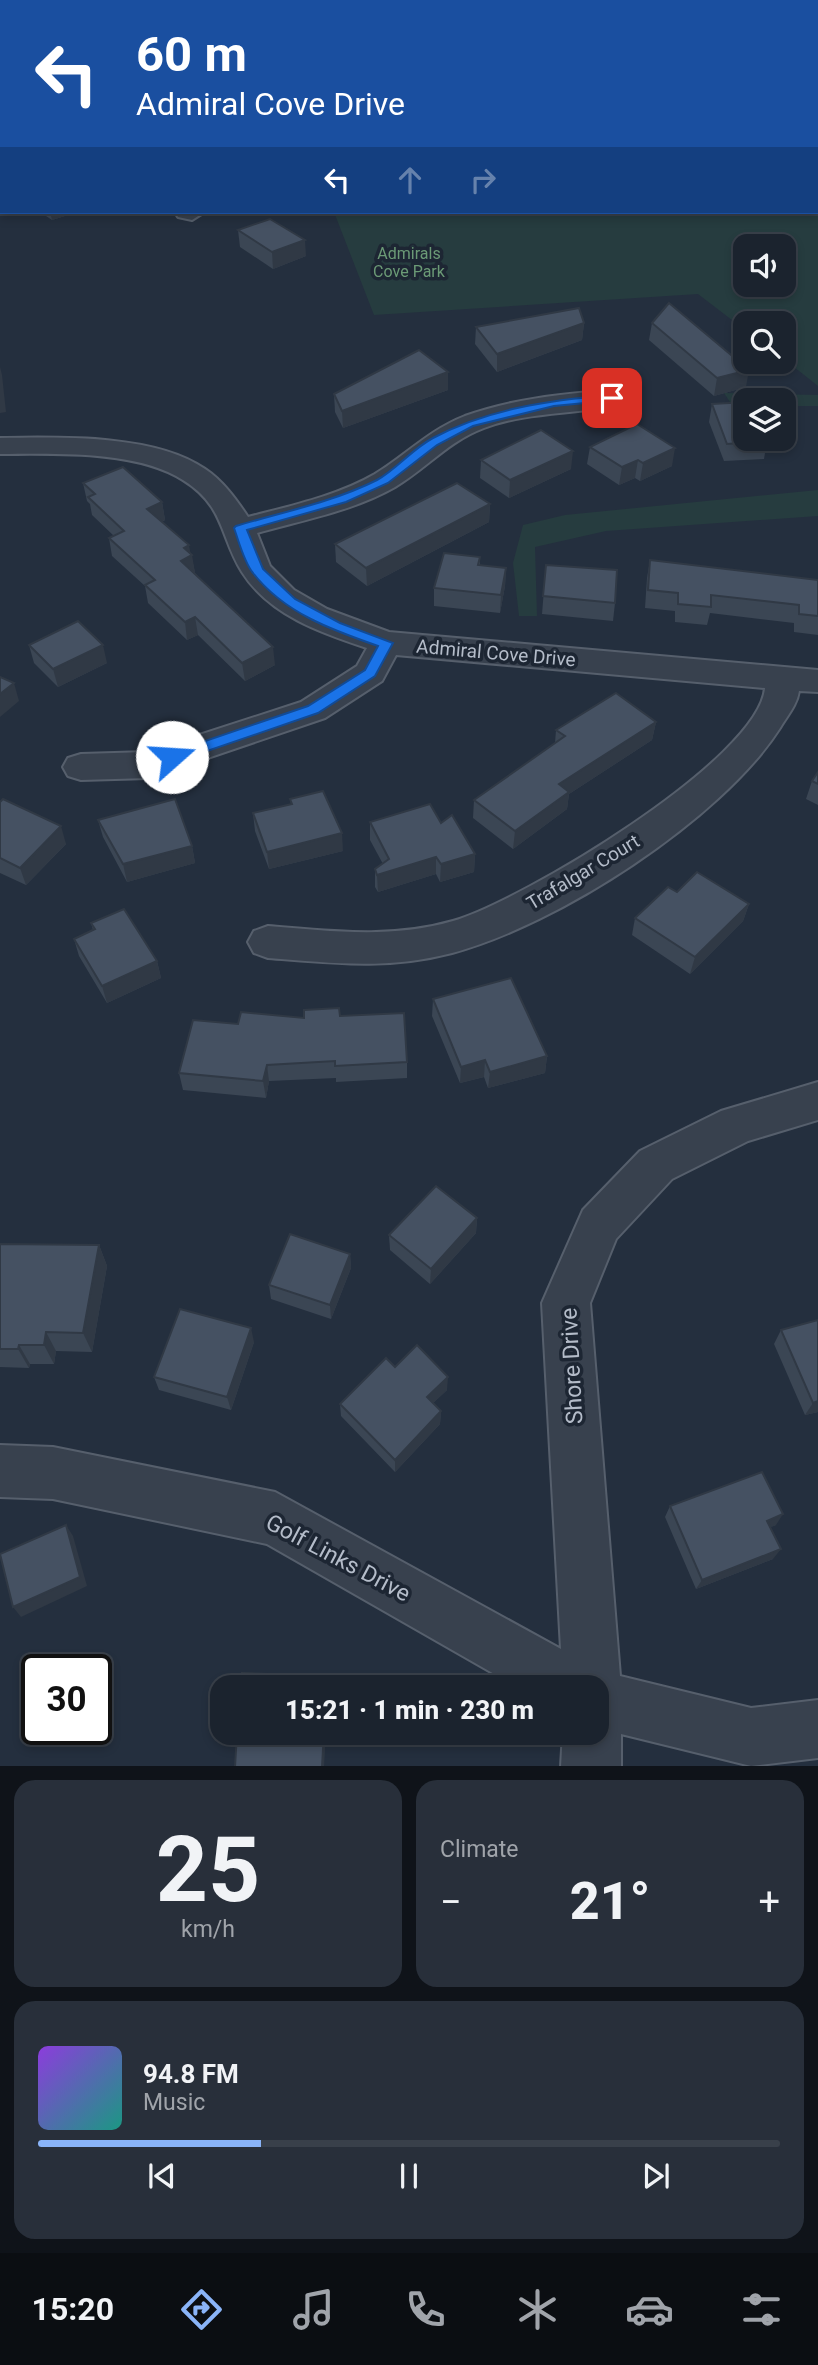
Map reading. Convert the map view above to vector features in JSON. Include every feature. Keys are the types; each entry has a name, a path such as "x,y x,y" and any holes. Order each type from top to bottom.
{"street":[{"path":"240,528 342,499 384,481 433,443 469,424 554,403 612,398"},
{"name":"Admiral Cove Drive","path":"0,446 129,452 191,472 219,496 240,528 257,570 290,601 335,626 386,643 800,679"},
{"path":"81,766 149,765 313,710 370,673 386,643"},
{"name":"Trafalgar Court","path":"268,942 365,950 442,939 454,937 540,902 622,852 691,801 750,743 800,679"},
{"name":"Shore Drive","path":"591,1675 566,1303 599,1225 656,1165 737,1125 818,1101"},
{"name":"Golf Links Drive","path":"0,1471 53,1473 275,1519 552,1675"},
{"path":"609,1702 751,1737 818,1730"},
{"path":"591,1766 592,1745"}],"green space":[{"name":"Admirals Cove Park","path":"335,214 818,214 818,386 796,369 796,311 733,311 733,321 698,294 374,315"},
{"path":"724,393 733,393 732,405"},
{"path":"796,395 818,395 818,406 796,406"},
{"path":"818,490 818,516 606,531 535,547 537,616 519,616 513,563 523,525 565,515"}],"building":[{"path":"270,219 305,240 272,252 238,230"},
{"path":"669,303 733,357 733,374 717,378 652,323"},
{"path":"579,308 584,323 497,354 476,327"},
{"path":"419,350 448,372 342,411 334,394"},
{"path":"733,403 733,444 727,444 712,404"},
{"path":"637,424 675,448 643,463 638,460 622,467 590,447"},
{"path":"541,430 573,451 510,480 481,460"},
{"path":"123,467 162,502 147,509 189,545 184,548 192,555 181,561 273,647 242,663 195,617 185,622 145,585 155,580 109,538 124,531 88,497 95,494 83,483"},
{"path":"457,483 490,504 366,568 335,544"},
{"path":"444,553 480,557 478,565 506,568 501,595 434,588"},
{"path":"650,560 818,580 818,616 799,614 799,605 711,595 711,607 678,604 678,593 648,590"},
{"path":"546,565 617,570 615,603 543,596"},
{"path":"78,621 103,645 53,669 29,645"},
{"path":"0,677 14,683 0,694"},
{"path":"616,693 656,722 559,784 569,792 515,831 474,800 565,736 556,730"},
{"path":"818,772 818,784 812,781"},
{"path":"323,791 342,833 267,852 253,813 292,804 290,799"},
{"path":"3,799 61,826 20,868 0,858 0,802"},
{"path":"175,799 192,846 123,864 98,820"},
{"path":"430,804 441,823 452,815 475,854 441,864 436,857 377,875 375,869 389,859 370,822"},
{"path":"697,872 749,904 695,957 635,918 668,887 677,892"},
{"path":"124,909 157,961 102,986 74,939 95,929 91,923"},
{"path":"511,978 547,1056 490,1072 485,1060 461,1067 433,999"},
{"path":"339,1008 340,1016 404,1013 407,1062 335,1066 335,1061 267,1065 263,1081 179,1073 193,1020 238,1024 241,1012 304,1018 304,1010"},
{"path":"436,1186 477,1218 431,1269 389,1235"},
{"path":"290,1234 350,1254 330,1305 269,1285"},
{"path":"0,1244 99,1245 83,1333 46,1332 44,1345 19,1345 18,1349 0,1349"},
{"path":"180,1309 251,1328 227,1397 154,1377"},
{"path":"818,1320 818,1401 813,1403 781,1330"},
{"path":"417,1345 448,1377 427,1397 441,1411 395,1460 340,1404 386,1358 395,1367"},
{"path":"762,1472 783,1514 767,1521 781,1549 702,1580 670,1506"},
{"path":"66,1525 80,1577 13,1607 0,1554"},
{"path":"242,1673 299,1675 242,1675"},
{"path":"236,1745 323,1745 322,1766 235,1766"}],"route":[{"path":"172,757 313,710 370,673 386,643 335,626 290,601 257,570 240,528 342,499 384,481 433,443 469,424 512,411 554,403 612,398"}]}
